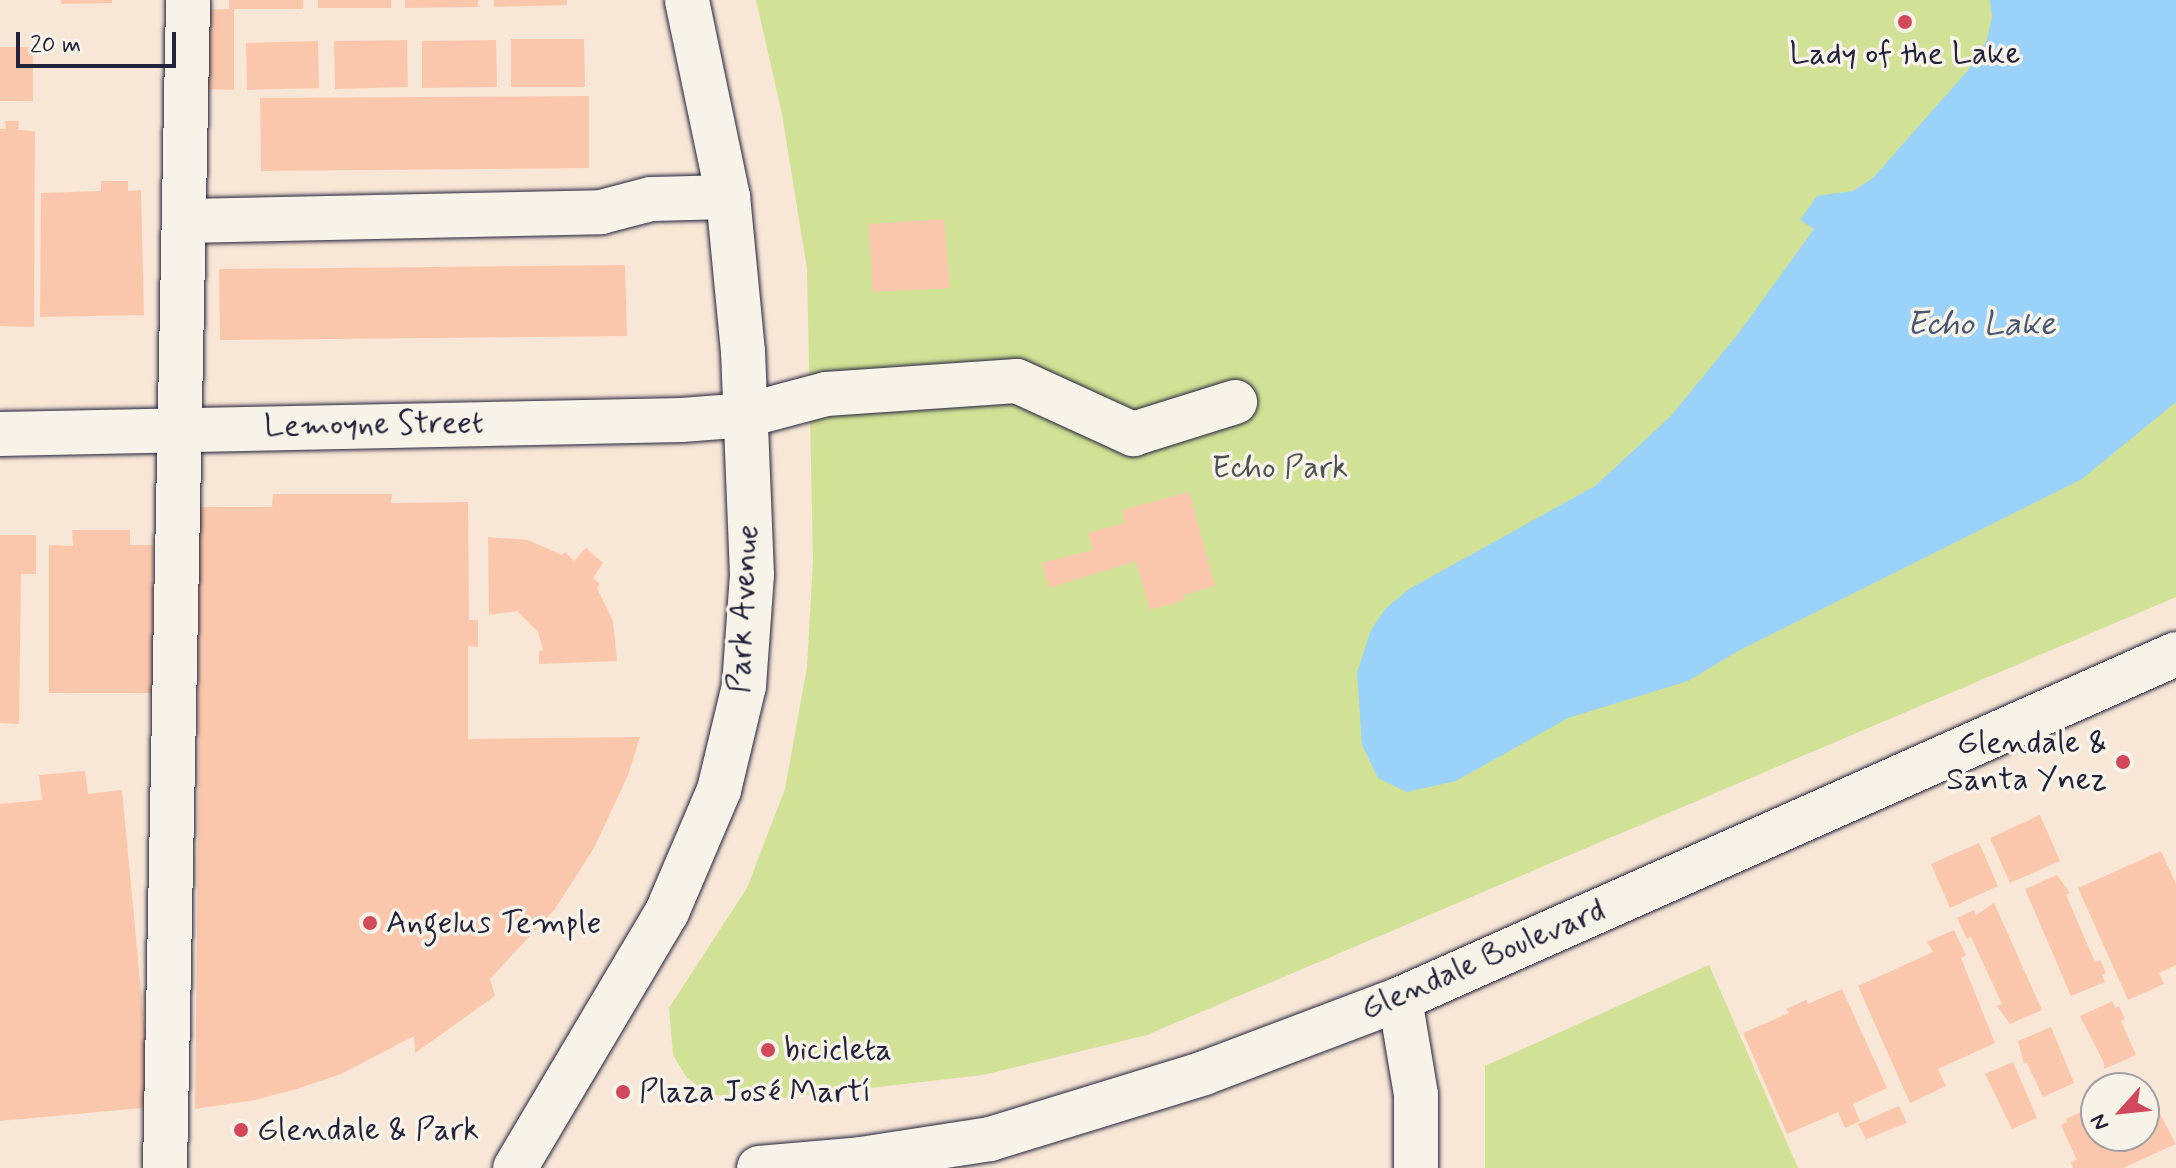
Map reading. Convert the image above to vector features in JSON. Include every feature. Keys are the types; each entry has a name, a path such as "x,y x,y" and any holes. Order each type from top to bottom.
{"street":[{"path":"165,1168 188,0"},
{"name":"Park Avenue","path":"515,1168 667,912 719,790 744,686 752,575 747,415 728,197 687,0"},
{"path":"185,221 601,212 651,199 728,197"},
{"name":"Lemoyne Street","path":"0,434 682,420 747,415 826,394 1017,381 1133,434 1235,402"},
{"name":"Glendale Boulevard","path":"759,1168 861,1159 990,1139 1204,1073 1400,999 2174,660"},
{"path":"1400,999 1416,1095 1416,1168"}],"green space":[{"name":"Echo Park","path":"756,0 2176,0 2176,597 1147,1035 983,1075 746,1102 708,1093 687,1078 673,1055 669,1008 747,888 785,789 807,667 813,561 807,269 782,114"},
{"path":"1709,965 1798,1168 1485,1168 1485,1066"}],"water":[{"name":"Echo Lake","path":"1990,0 2176,0 2176,402 2082,479 1740,650 1688,681 1568,718 1456,781 1407,792 1378,778 1362,745 1357,673 1371,630 1385,609 1409,589 1595,486 1670,417 1738,334 1814,229 1800,220 1817,196 1853,191 1873,178 1969,69 1987,40 1992,16"}],"building":[{"path":"61,0 112,0 112,3 61,4"},
{"path":"229,0 303,0 303,9 234,9 234,90 202,89 202,10 229,9"},
{"path":"318,0 391,0 391,8 318,8"},
{"path":"405,0 478,0 478,7 405,8"},
{"path":"494,0 567,0 567,5 494,7"},
{"path":"511,39 584,39 585,87 511,87"},
{"path":"407,40 408,87 335,89 334,41"},
{"path":"496,40 497,87 422,88 422,41"},
{"path":"318,41 319,88 247,90 246,43"},
{"path":"0,47 33,47 33,101 0,101"},
{"path":"589,96 589,168 261,171 260,98"},
{"path":"5,121 19,121 18,130 35,131 34,327 0,326 0,129 6,129"},
{"path":"101,181 128,181 128,191 141,190 144,315 40,317 41,193 101,191"},
{"path":"944,219 950,288 873,292 869,224"},
{"path":"625,265 627,336 220,340 219,269"},
{"path":"1189,492 1215,586 1183,595 1185,600 1150,610 1136,561 1049,588 1042,563 1093,550 1088,533 1125,523 1122,510"},
{"name":"Angelus Temple","path":"273,494 392,494 391,503 468,502 469,620 478,620 478,647 468,646 468,739 640,737 628,775 594,848 555,909 490,979 495,996 415,1053 414,1036 341,1074 300,1088 255,1100 195,1109 199,755 196,507 272,507"},
{"path":"72,530 130,530 130,545 153,545 153,693 49,693 49,545 73,546"},
{"path":"0,535 36,535 36,574 21,574 19,724 0,723"},
{"path":"488,537 528,540 562,555 565,552 574,561 586,548 603,563 593,578 600,584 597,588 613,621 617,661 539,664 539,651 543,650 538,632 517,611 489,615"},
{"path":"85,771 88,794 122,790 152,1107 0,1121 0,804 42,800 39,775"},
{"path":"2040,815 2060,861 2010,883 1990,838"},
{"path":"1979,843 1998,886 1950,908 1931,864"},
{"path":"2161,851 2176,884 2176,965 2159,973 2164,984 2128,1000 2078,888"},
{"path":"2057,875 2070,893 2066,895 2095,962 2100,960 2106,973 2102,975 2105,982 2071,996 2025,889"},
{"path":"1994,903 2042,1010 2010,1024 1997,1006 2002,1004 1971,937 1967,939 1957,918 1974,910 1976,915"},
{"path":"1954,930 1966,955 1961,958 1995,1043 1938,1069 1946,1086 1910,1103 1858,986 1933,952 1927,942"},
{"path":"1842,989 1887,1088 1853,1104 1860,1121 1845,1128 1838,1112 1787,1134 1743,1033 1789,1013 1786,1009 1806,1000 1808,1004"},
{"path":"2113,1001 2125,1019 2121,1021 2136,1055 2104,1069 2104,1063 2080,1016"},
{"path":"2051,1027 2074,1083 2043,1097 2027,1063 2024,1064 2018,1041"},
{"path":"2013,1062 2037,1118 2012,1129 1985,1074"},
{"path":"1899,1106 1907,1123 1866,1139 1858,1124"},
{"path":"2080,1112 2080,1152 2158,1152 2123,1168 2073,1168 2071,1162 2077,1160 2061,1125 2067,1122 2066,1119"},
{"path":"2160,1114 2176,1144 2160,1151"}],"place":[{"name":"Lady of the Lake","path":"1905,22"},
{"name":"Glendale & Santa Ynez","path":"2123,762"},
{"name":"Angelus Temple","path":"370,923"},
{"name":"bicicleta","path":"768,1050"},
{"name":"Plaza José Martí","path":"623,1092"},
{"name":"Glendale & Park","path":"241,1130"}]}
